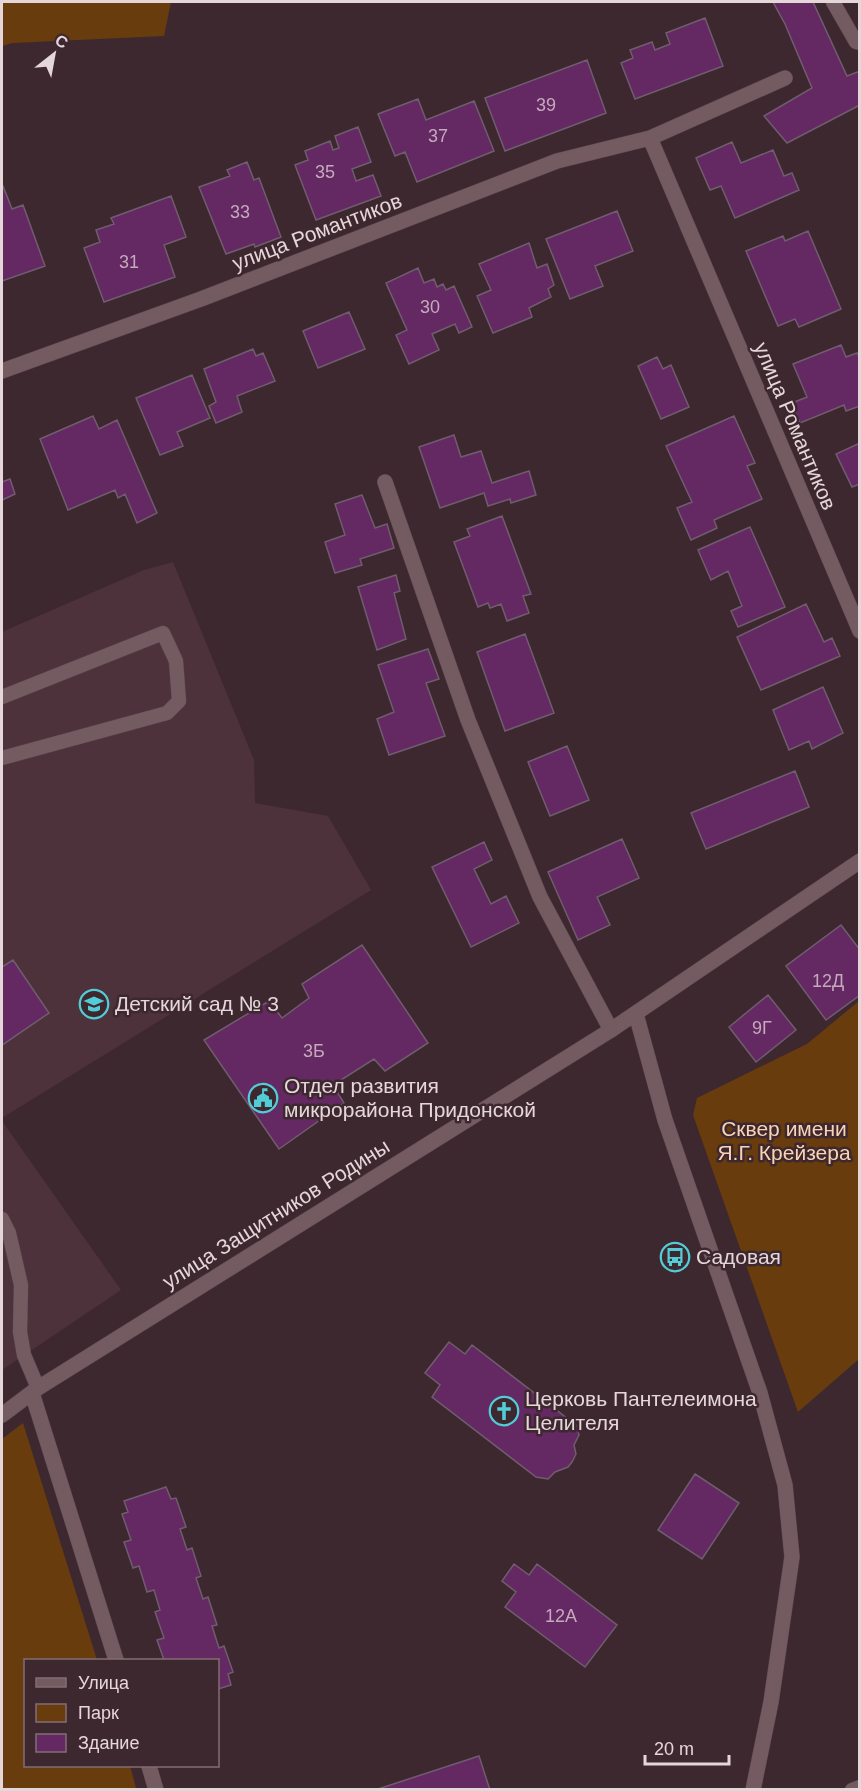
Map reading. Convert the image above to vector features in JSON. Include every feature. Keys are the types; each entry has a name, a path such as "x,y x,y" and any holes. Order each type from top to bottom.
{"street":[{"name":"улица Романтиков","path":"2,371 201,299 557,161 650,138 785,78"},
{"name":"улица Романтиков","path":"650,138 860,631"},
{"path":"385,483 468,720 526,864 540,897 611,1030"},
{"name":"улица Защитников Родины","path":"2,1415 35,1390 636,1014 860,861"},
{"path":"636,1014 665,1120 760,1393 785,1485 792,1557 771,1702 753,1790"},
{"path":"35,1390 116,1659"},
{"path":"149,1767 156,1790"}],"lane":[{"path":"833,2 856,42 860,43"},
{"path":"2,698 164,633 176,661 179,701 167,713 2,758"},
{"path":"2,1219 9,1233 21,1286 20,1332 24,1355 35,1390"},
{"path":"852,1790 860,1787"}],"shaded area":[{"name":"Детский сад № 3","path":"173,562 254,760 255,803 328,816 371,890 2,1118 2,632 144,570"},
{"path":"2,1121 121,1290 2,1370"}],"green space":[{"path":"2,2 171,2 164,36 12,43 2,46"},
{"name":"Сквер имени Я.Г. Крейзера","path":"859,1001 859,1359 798,1412 693,1115 697,1098 807,1044"},
{"path":"23,1423 97,1659 24,1659 24,1767 130,1767 135,1789 2,1789 2,1439"}],"building":[{"path":"773,2 813,2 847,76 860,71 860,105 787,143 764,116 812,88 785,24"},
{"path":"705,18 723,66 635,99 621,63 633,58 630,50 652,42 655,50 670,44 666,33"},
{"path":"587,60 606,113 505,151 485,98"},
{"path":"418,99 426,120 474,101 494,151 417,182 405,152 395,156 378,114"},
{"path":"358,127 371,162 352,169 356,181 373,175 381,196 316,220 295,165 308,160 305,151 330,141 333,150 339,148 335,136"},
{"path":"732,142 741,163 773,150 784,176 792,173 799,190 735,218 721,186 710,190 696,158"},
{"path":"247,162 254,180 259,178 281,237 255,247 254,244 226,254 199,187 230,176 227,170"},
{"path":"2,187 12,209 23,205 45,266 2,281"},
{"path":"171,196 186,237 164,245 175,277 104,302 84,248 100,242 96,230 114,224 111,218"},
{"path":"617,211 633,251 595,266 603,286 570,299 546,239"},
{"path":"808,231 841,309 799,327 795,319 778,326 746,251 783,236 785,241"},
{"path":"529,243 537,268 547,264 554,285 548,289 551,297 529,308 532,317 493,333 477,296 491,290 479,264"},
{"path":"418,268 424,283 434,279 437,287 443,284 446,290 454,286 472,327 459,333 455,324 432,334 439,350 409,364 396,335 407,330 386,283"},
{"path":"349,312 365,349 318,368 303,331"},
{"path":"841,345 846,357 857,353 860,359 860,406 846,411 844,405 800,423 792,403 807,397 793,364"},
{"path":"253,349 256,356 263,353 275,381 237,396 242,412 216,423 209,406 216,402 204,369"},
{"path":"657,357 663,369 671,365 689,407 661,419 638,366"},
{"path":"192,375 210,418 177,432 183,446 160,455 136,398"},
{"path":"93,416 99,429 117,420 157,513 137,523 125,494 118,498 115,490 68,510 40,439"},
{"path":"734,416 755,463 747,466 762,499 714,520 717,528 691,540 677,508 692,502 666,446"},
{"path":"454,435 461,457 481,451 492,483 529,471 536,495 511,503 510,499 488,506 484,493 440,508 419,447"},
{"path":"860,443 860,484 852,487 836,454"},
{"path":"10,479 15,494 2,500 2,482"},
{"path":"362,495 375,528 387,524 394,548 360,559 362,565 335,573 325,542 345,535 335,504"},
{"path":"502,516 531,594 523,596 529,613 507,621 501,604 490,608 488,603 478,607 454,542 470,536 467,529"},
{"path":"750,527 785,607 738,627 731,611 742,606 728,571 711,580 698,550"},
{"path":"396,575 400,591 394,593 406,639 377,650 358,587"},
{"path":"806,604 824,642 832,638 840,656 761,690 737,637"},
{"path":"525,634 554,713 505,731 477,652"},
{"path":"428,649 439,679 426,683 445,736 389,755 377,719 394,712 378,665"},
{"path":"823,687 843,733 812,749 809,741 789,750 773,710"},
{"path":"567,746 589,800 550,816 528,762"},
{"path":"795,771 809,807 706,849 691,813"},
{"path":"622,839 639,878 597,897 610,925 578,940 548,872"},
{"path":"484,842 492,860 474,869 491,904 506,896 519,923 471,947 432,867"},
{"path":"841,925 860,950 860,995 826,1020 786,966"},
{"path":"362,945 428,1043 385,1071 374,1059 333,1085 344,1103 279,1149 204,1040 269,1001 282,1018 309,998 302,984"},
{"path":"13,960 49,1013 2,1045 2,967"},
{"path":"768,995 796,1030 756,1062 729,1027"},
{"name":"Церковь Пантелеимона Целителя","path":"449,1342 465,1354 472,1345 577,1426 579,1435 574,1445 576,1454 568,1467 555,1472 548,1479 536,1477 432,1397 440,1385 425,1373"},
{"path":"695,1474 739,1503 702,1559 658,1530"},
{"path":"166,1487 171,1499 176,1498 186,1527 180,1529 187,1550 192,1548 201,1576 196,1578 203,1599 208,1597 217,1625 212,1626 219,1648 224,1646 233,1672 228,1674 231,1685 219,1689 219,1659 164,1659 157,1640 164,1638 155,1612 160,1610 154,1590 147,1592 139,1566 133,1568 124,1542 131,1540 122,1514 128,1512 124,1501"},
{"path":"514,1564 529,1575 537,1564 617,1625 585,1667 505,1607 516,1592 502,1581"},
{"path":"479,1756 490,1790 375,1790"}],"place":[{"name":"Детский сад № 3","path":"94,1004"},
{"name":"Отдел развития микрорайона Придонской","path":"263,1098"},
{"name":"Садовая","path":"675,1257"},
{"name":"Церковь Пантелеимона Целителя","path":"504,1411"}]}
